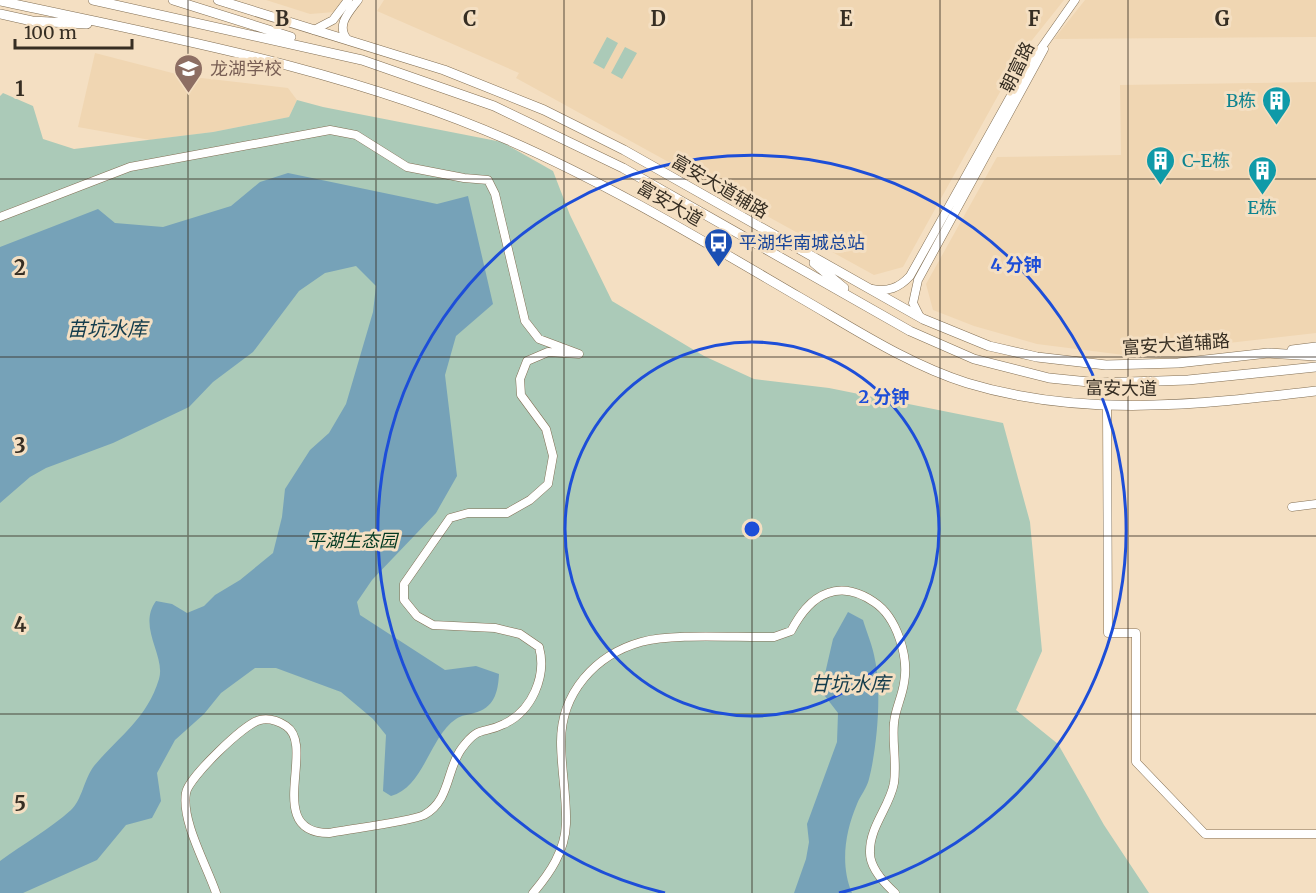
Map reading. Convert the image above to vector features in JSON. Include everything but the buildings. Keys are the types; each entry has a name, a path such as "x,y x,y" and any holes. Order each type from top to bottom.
{"main road":[{"name":"富安大道","path":"93,0 362,60 485,103 583,147 865,305 954,352 997,366 1066,380 1099,383 1158,382 1316,366"},
{"path":"173,0 362,60"},
{"name":"富安大道辅路","path":"218,0 472,80 573,124 923,319 989,346 1037,357 1085,364 1154,365 1268,353 1316,356"},
{"name":"富安大道","path":"0,1 311,70 434,110 587,176 896,353 970,384 1054,402 1107,406 1205,403 1316,391"},
{"path":"0,14 46,22 112,25"},
{"path":"795,247 865,305"},
{"path":"1268,353 1316,347"}],"street":[{"path":"314,30 333,20 348,0"},
{"path":"348,40 343,32 342,23 358,0"},
{"path":"1047,42 1075,0"},
{"name":"朝富路","path":"868,288 889,290 904,282 909,276 1023,74 1047,42"},
{"name":"朝富路","path":"923,319 914,303 918,280 1030,79 1047,42"},
{"path":"0,217 130,167 330,130 356,135 407,167 464,178 488,180 495,194 525,321 539,339 579,354 548,352 527,361 520,379 521,394 546,429 553,456 548,484 530,500 507,513 468,513 450,518 404,584 404,600 417,616 433,626 495,628 520,634 539,647 543,661 540,681 526,706 504,724 475,732 459,751 446,790 437,804 423,815 329,833 313,833 303,827 295,809 295,740 289,728 275,720 258,720 208,761 186,791 186,814 216,893"},
{"path":"1107,406 1108,633 1136,633 1136,762 1205,834 1316,834"},
{"path":"1292,507 1316,504"},
{"path":"533,893 546,878 560,854 566,826 561,742 566,714 575,690 597,663 643,641 774,637 791,631 800,615 817,598 839,590 862,594 883,607 892,623 906,660 904,683 894,723 894,783 875,829 869,852 879,876 895,893"}],"shaded area":[{"path":"266,0 343,0 335,12 310,14"},
{"path":"384,0 1064,0 1021,54 903,267 874,275 516,78 519,73 377,11"},
{"path":"1085,0 1316,0 1316,37 1054,39"},
{"name":"龙湖学校","path":"95,53 184,76 288,88 297,100 289,117 213,132 150,140 78,127"},
{"path":"1316,82 1316,333 1124,355 1037,344 974,326 933,310 926,284 997,157 1121,155 1120,85"}],"green space":[{"path":"607,37 618,43 604,69 593,63"},
{"path":"625,47 637,53 622,79 611,73"},
{"name":"平湖生态园","path":"3,93 33,106 43,139 74,149 213,132 289,117 297,100 502,142 553,171 570,215 612,301 704,356 754,379 829,388 1003,423 1030,522 1042,651 1016,710 1058,744 1104,825 1149,893 0,893 0,96"}],"water":[{"name":"苗坑水库","path":"288,173 437,204 468,196 493,304 456,336 445,375 457,476 436,513 372,580 357,602 360,615 445,670 476,666 499,674 494,699 481,711 458,718 447,727 411,783 402,791 391,796 383,791 386,735 373,719 341,692 276,668 255,668 221,693 204,714 175,740 157,773 161,801 152,818 126,825 97,860 23,893 0,893 0,861 75,806 94,766 131,727 154,693 160,670 149,621 156,601 172,604 187,613 204,606 215,595 240,580 273,553 282,517 285,489 310,450 329,433 346,404 373,312 376,286 356,266 325,273 299,291 253,352 213,382 189,407 113,443 46,468 30,477 0,503 0,247 98,209 115,223 163,227 231,206 260,182"},
{"name":"甘坑水库","path":"848,612 863,620 874,655 878,688 878,720 872,766 847,837 845,860 852,893 794,893 806,859 809,842 807,824 837,742 838,713 821,691 833,639"}],"place":[{"name":"龙湖学校","path":"189,94"},
{"name":"B栋","path":"1277,126"},
{"name":"C-E栋","path":"1161,186"},
{"name":"E栋","path":"1262,196"},
{"name":"平湖华南城总站","path":"718,268"}]}
